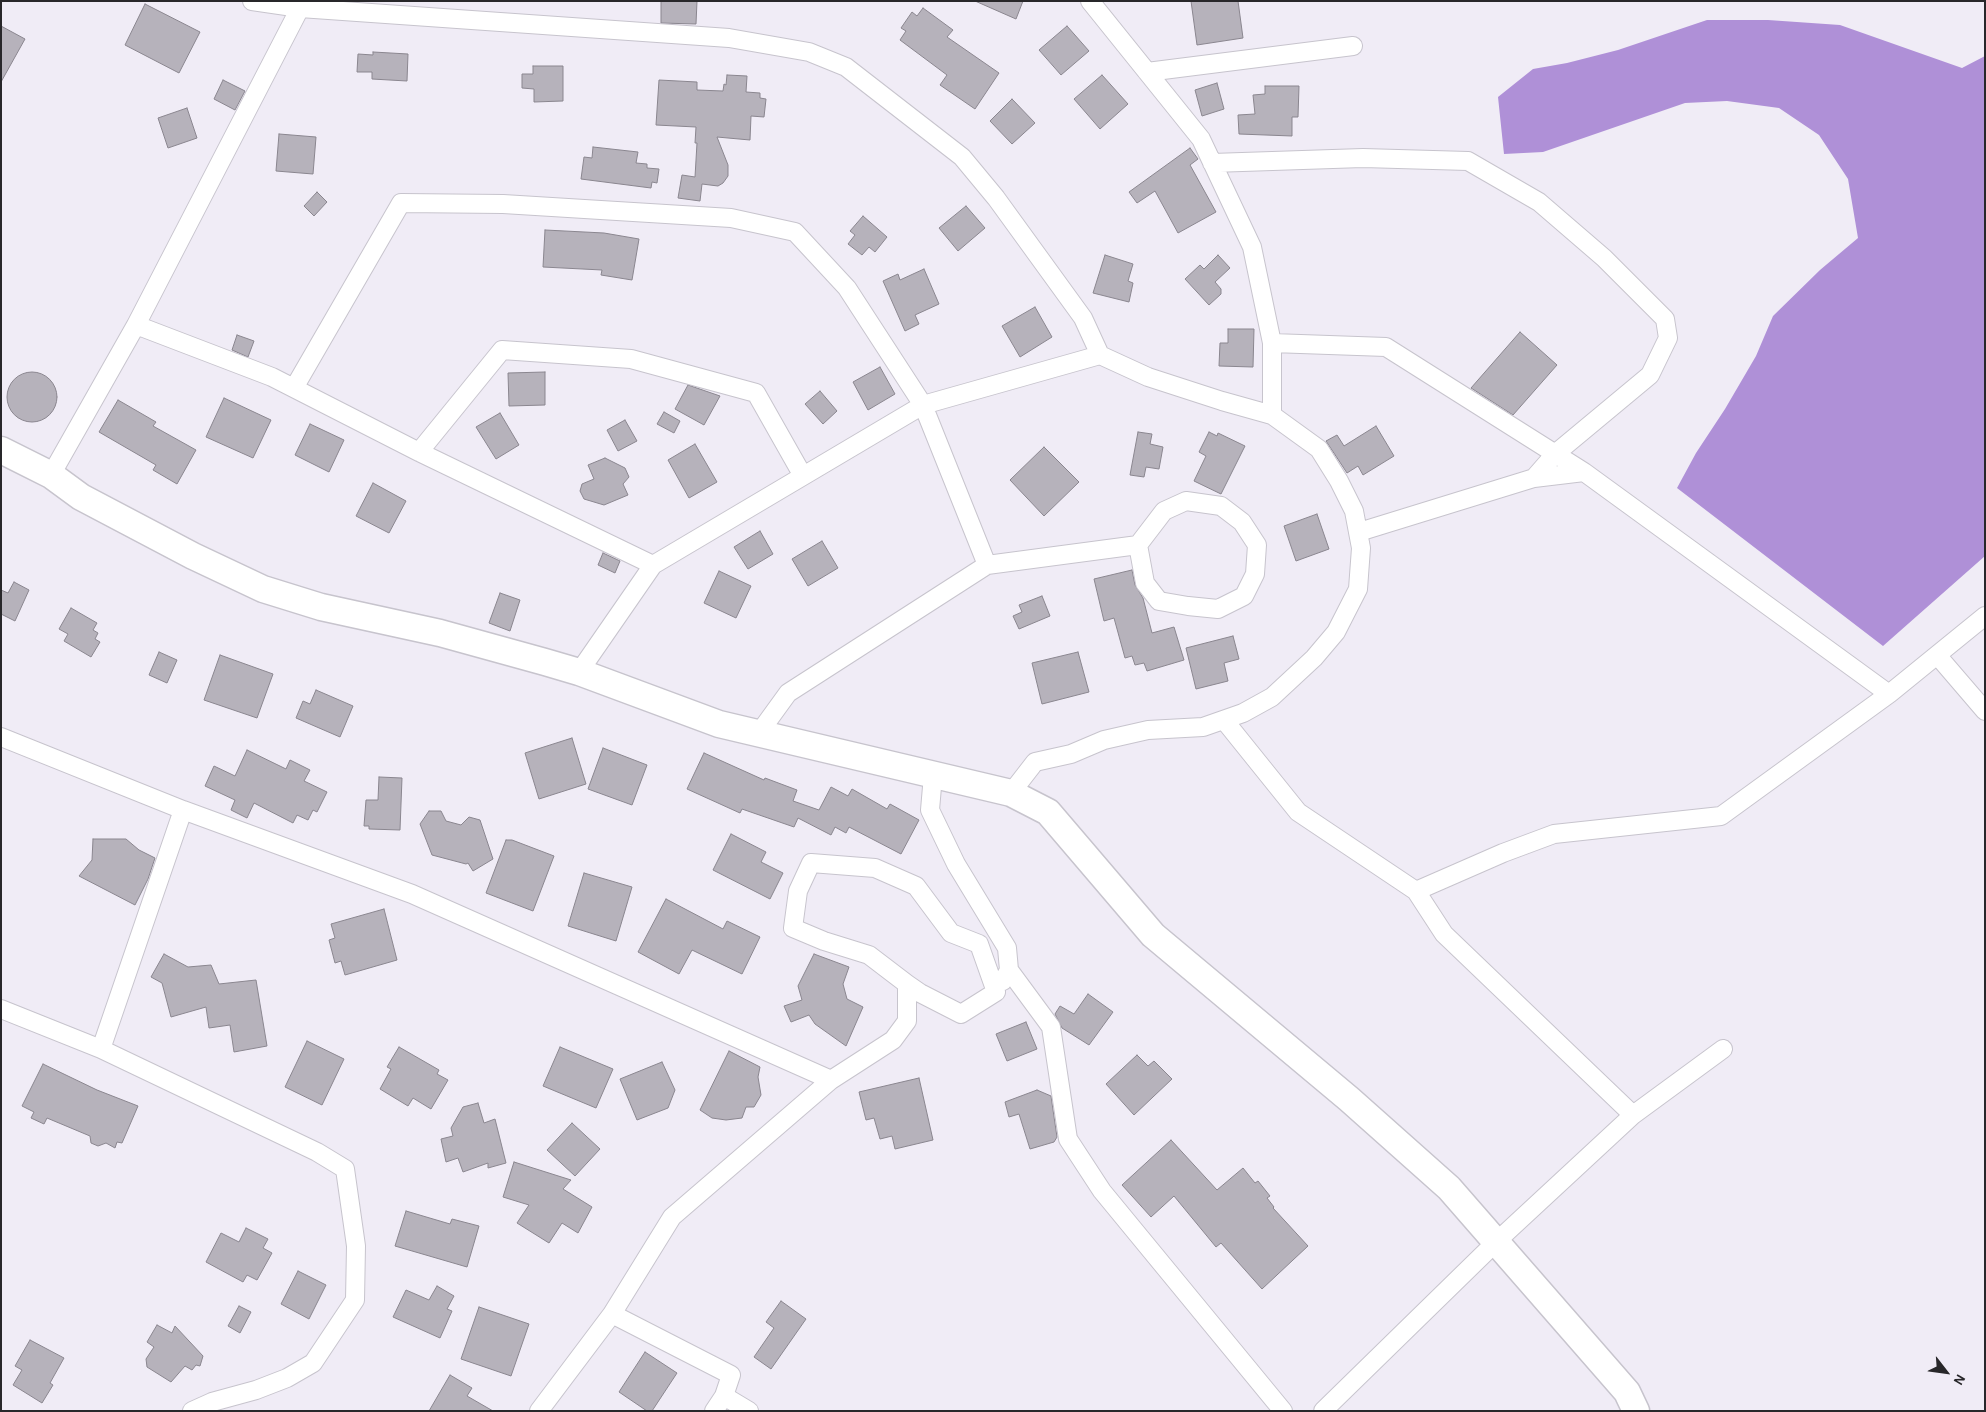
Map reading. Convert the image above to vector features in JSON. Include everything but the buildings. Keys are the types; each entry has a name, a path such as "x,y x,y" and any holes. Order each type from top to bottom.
{"street":[{"path":"252,1 300,8 729,38 809,52 846,67 962,157 996,198 1083,318 1100,355"},
{"path":"1090,1 1200,139 1252,247 1272,343 1272,415"},
{"path":"51,475 136,325 300,8"},
{"path":"1147,72 1352,46"},
{"path":"1212,163 1363,158 1468,161 1539,202 1604,258 1666,319 1668,338 1650,375 1555,454 1534,478"},
{"path":"294,388 401,203 502,204 731,218 796,232 847,288 923,404 987,565"},
{"path":"136,325 272,377 418,452 653,565"},
{"path":"1272,343 1386,347 1584,472 1889,694"},
{"path":"418,452 502,350 631,359 756,393 803,476"},
{"path":"579,672 653,565 923,404 1100,355 1148,377 1272,415 1319,449 1354,512 1361,548 1358,589 1336,632 1314,658 1272,697 1243,713 1202,727 1148,730 1104,740 1071,754 1035,762 1011,793"},
{"path":"3,454 51,475 81,497 193,556 263,589 321,607 440,633 579,672 719,724 1011,793 1048,812 1153,935 1349,1099 1449,1188 1627,1392 1636,1411"},
{"path":"1359,532 1534,478 1584,472"},
{"path":"759,733 788,693 987,565 1138,545 1164,511 1186,502 1221,506 1242,522 1257,545 1255,574 1244,596 1218,608 1188,606 1159,601 1145,583 1138,545"},
{"path":"1416,891 1504,853 1554,834 1721,816 1889,694 1985,616"},
{"path":"1937,655 1985,711"},
{"path":"1224,720 1298,812 1416,891 1444,934 1634,1115"},
{"path":"1,738 183,810 412,894 831,1080"},
{"path":"933,775 930,810 956,864 1007,948 1008,970 996,992 962,1014 907,984 869,955 824,941 793,928 798,891 811,863 875,868 916,886 951,933 979,944 996,992"},
{"path":"101,1049 183,810"},
{"path":"1008,970 1051,1027 1068,1139 1102,1191 1284,1411"},
{"path":"539,1411 612,1314 672,1218 831,1080 893,1040 907,1021 907,984"},
{"path":"1,1010 101,1049 317,1152 345,1170 356,1246 355,1300 333,1336 314,1363 287,1378 256,1390 212,1402 192,1411"},
{"path":"1323,1411 1496,1242 1634,1115 1723,1049"},
{"path":"612,1314 732,1375 724,1396 714,1411"},
{"path":"724,1396 749,1411"}],"shaded area":[{"path":"1707,20 1768,20 1840,25 1962,68 1985,56 1985,556 1883,646 1677,488 1696,453 1725,409 1756,356 1773,316 1820,270 1858,238 1848,179 1819,135 1779,108 1727,101 1685,103 1543,152 1504,154 1498,97 1533,69 1567,63 1618,50"}]}
